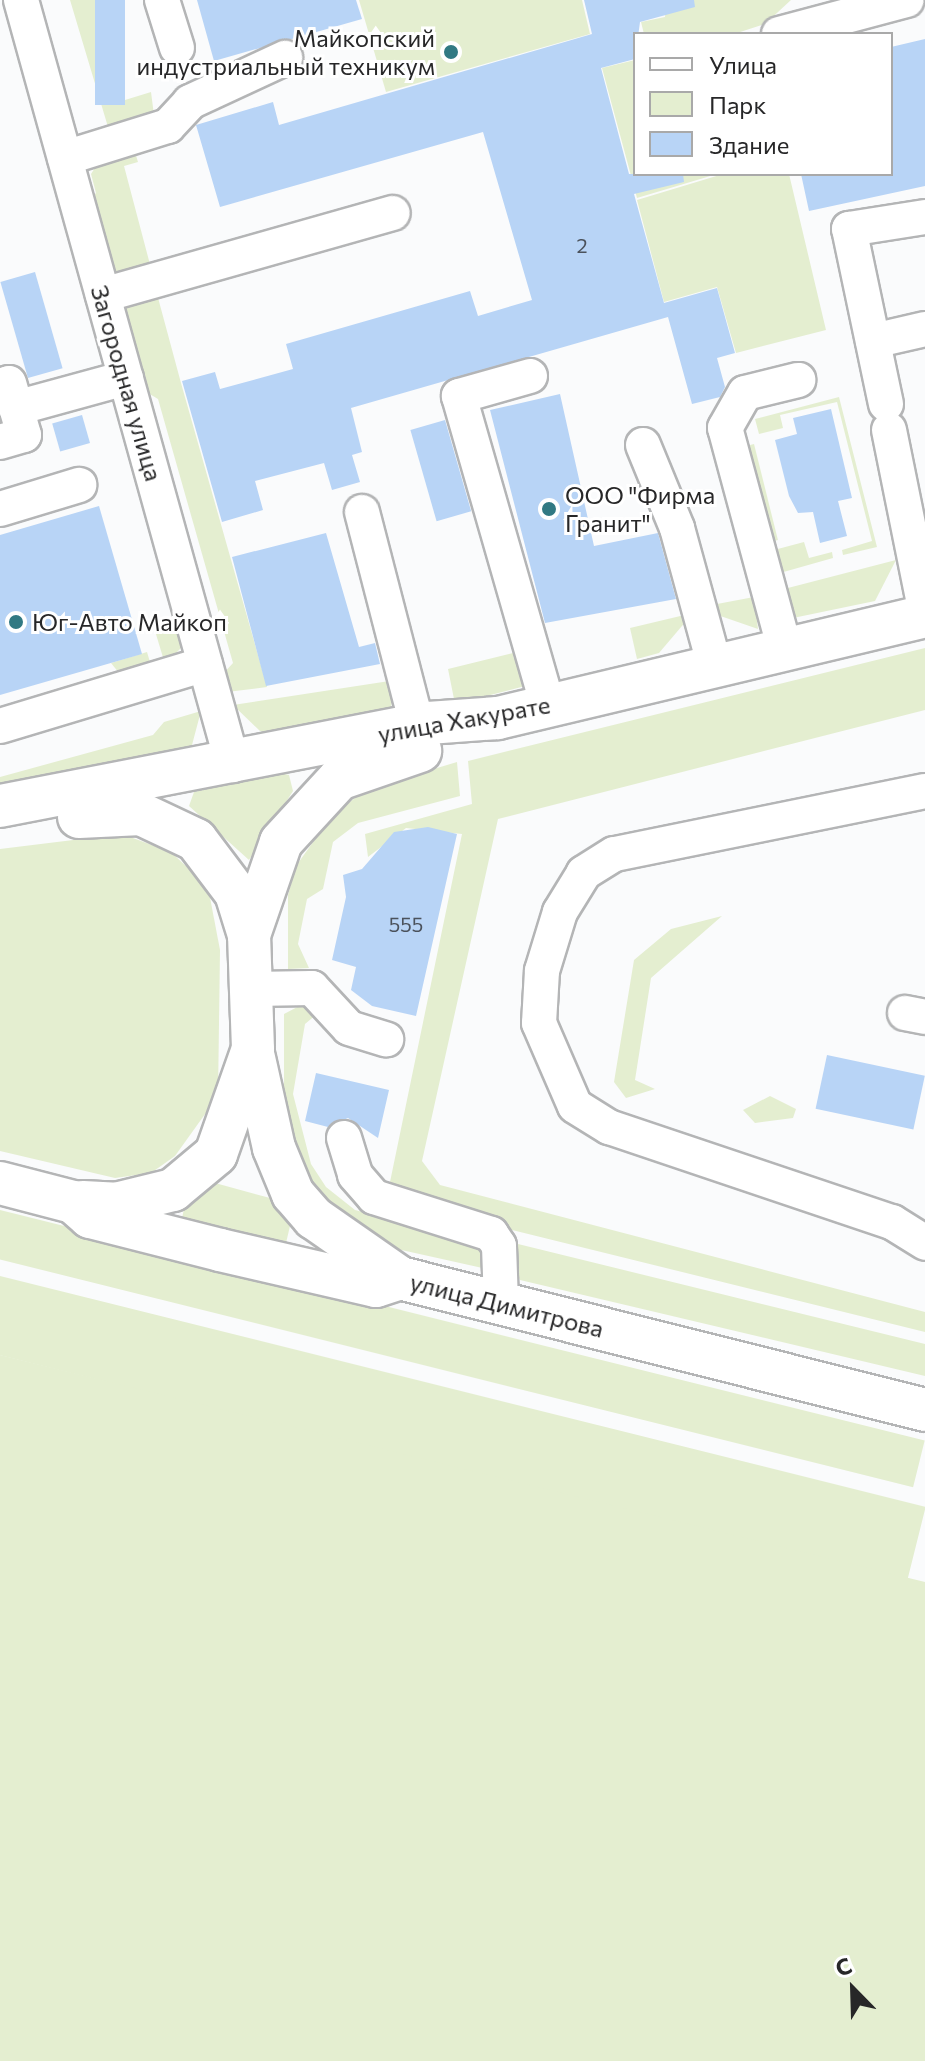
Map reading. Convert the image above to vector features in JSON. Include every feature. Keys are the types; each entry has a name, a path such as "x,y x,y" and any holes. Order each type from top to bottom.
{"main road":[{"name":"улица Хакурате","path":"0,807 233,765 417,725 498,718 925,616"},
{"path":"249,935 281,842 316,798 369,764 498,718"},
{"path":"0,807 61,819 123,812 162,821 217,862 249,935 253,1049 274,1148 293,1194 314,1218 400,1278"},
{"path":"73,1202 148,1198 196,1176 231,1124 253,1049"},
{"name":"улица Димитрова","path":"0,1183 73,1202 90,1217 234,1253 376,1286 400,1278 925,1410"}],"street":[{"name":"Загородная улица","path":"21,0 233,765"},
{"path":"162,0 177,48"},
{"path":"787,32 907,0"},
{"path":"65,158 168,126 190,102 285,58"},
{"path":"103,295 393,213"},
{"path":"925,217 849,229 925,608"},
{"path":"873,341 925,329"},
{"path":"530,376 459,396 548,706"},
{"path":"0,442 24,435 8,397 126,378"},
{"path":"785,650 725,428 745,393 798,380"},
{"path":"643,445 677,528 715,667"},
{"path":"0,509 79,485"},
{"path":"362,512 417,725"},
{"path":"0,726 205,664"},
{"path":"925,791 614,854 584,873 560,912 542,971 539,1023 575,1106 609,1127 892,1222 925,1243"},
{"path":"252,989 312,988 349,1028 386,1039"},
{"path":"344,1138 355,1175 374,1197 491,1234 499,1246 501,1303"}],"green space":[{"path":"70,0 95,0 125,100 151,92 154,115 108,127"},
{"name":"Майкопский индустриальный техникум","path":"359,0 582,0 590,34 386,92"},
{"path":"666,0 791,0 765,24 740,32 644,32 641,22 665,17"},
{"path":"633,60 633,176 710,176 637,198 602,68"},
{"path":"134,149 138,162 124,166 152,272 113,279 87,204 96,193 91,174 100,160"},
{"path":"716,176 789,176 826,330 736,353 717,287 664,302 637,200"},
{"path":"157,294 267,687 227,692 222,675 233,663 158,399 138,387 119,312"},
{"path":"839,397 877,547 843,555 842,550 872,541 837,402 780,415 783,428 759,434 755,419"},
{"path":"754,444 778,540 768,542 744,446"},
{"path":"804,542 809,558 832,552 833,558 780,573 774,550"},
{"path":"896,560 875,601 793,618 784,589"},
{"path":"754,597 758,629 706,611 717,604"},
{"path":"693,613 659,653 637,659 630,628"},
{"path":"167,618 179,621 183,646 165,664 152,621"},
{"path":"925,648 925,710 498,819 422,1161 440,1185 925,1312 925,1332 508,1229 390,1182 462,834 406,828 368,857 365,834 472,804 468,761"},
{"path":"147,652 152,669 119,673 111,663"},
{"path":"513,653 514,659 527,656 529,685 455,704 448,669"},
{"path":"396,680 389,718 278,736 260,731 233,705"},
{"path":"201,711 192,745 179,757 0,788 0,777 153,735 164,722"},
{"path":"457,762 460,796 358,823 333,842 323,889 307,899 298,944 309,968 288,969 288,895 296,866 328,821 364,790"},
{"path":"281,773 289,775 293,791 249,860 189,806 194,792"},
{"path":"122,834 171,852 208,887 220,950 218,1096 175,1156 151,1173 115,1178 0,1151 0,849"},
{"path":"722,916 651,978 635,1080 655,1089 626,1098 614,1082 634,960 671,929"},
{"path":"305,1003 317,1014 305,1024 293,1094 311,1164 326,1187 355,1210 483,1243 487,1269 379,1245 322,1207 296,1159 284,1100 284,1014"},
{"path":"770,1096 796,1109 793,1118 755,1123 743,1110"},
{"path":"215,1183 270,1198 290,1226 286,1243 276,1247 182,1219 185,1203"},
{"path":"0,1210 925,1441 913,1487 0,1259"},
{"path":"518,1244 925,1344 925,1376 520,1280 513,1266"},
{"path":"0,1276 925,1507 907,1582 0,1355"},
{"path":"0,1355 925,1582 925,2061 0,2061"}],"building":[{"path":"95,0 125,0 125,105 95,105"},
{"path":"197,0 356,0 362,19 214,61"},
{"path":"584,0 694,0 695,7 640,22 639,32 633,32 633,60 601,68 629,174 683,176 684,182 634,194 664,303 717,288 735,353 717,358 725,387 720,397 692,404 668,317 351,408 362,452 352,455 360,482 332,490 324,463 255,481 263,510 222,522 182,381 215,372 220,389 293,369 286,344 470,291 478,316 532,300 483,132 220,207 196,125 273,102 279,125 592,34"},
{"path":"925,39 925,186 809,211 801,176 893,176 893,47"},
{"path":"35,272 63,368 28,378 0,282"},
{"name":"ООО \"Фирма Гранит\"","path":"560,394 594,546 658,533 676,599 545,623 490,410"},
{"path":"831,409 852,498 838,501 847,536 820,543 813,512 798,513 789,496 775,440 797,434 793,418"},
{"path":"82,415 90,443 60,451 52,424"},
{"path":"445,420 471,511 437,521 410,430"},
{"path":"99,506 142,654 0,695 0,535"},
{"path":"326,533 359,647 375,643 380,664 266,686 232,557"},
{"path":"428,827 457,834 416,1016 372,1006 351,990 356,967 332,960 346,897 343,875 362,869 394,832"},
{"path":"827,1055 925,1076 913,1130 816,1109"},
{"path":"316,1073 389,1090 378,1138 348,1118 328,1127 305,1121"}],"place":[{"name":"Майкопский индустриальный техникум","path":"451,52"},
{"name":"ООО \"Фирма Гранит\"","path":"549,509"},
{"name":"Юг-Авто Майкоп","path":"16,622"}]}
